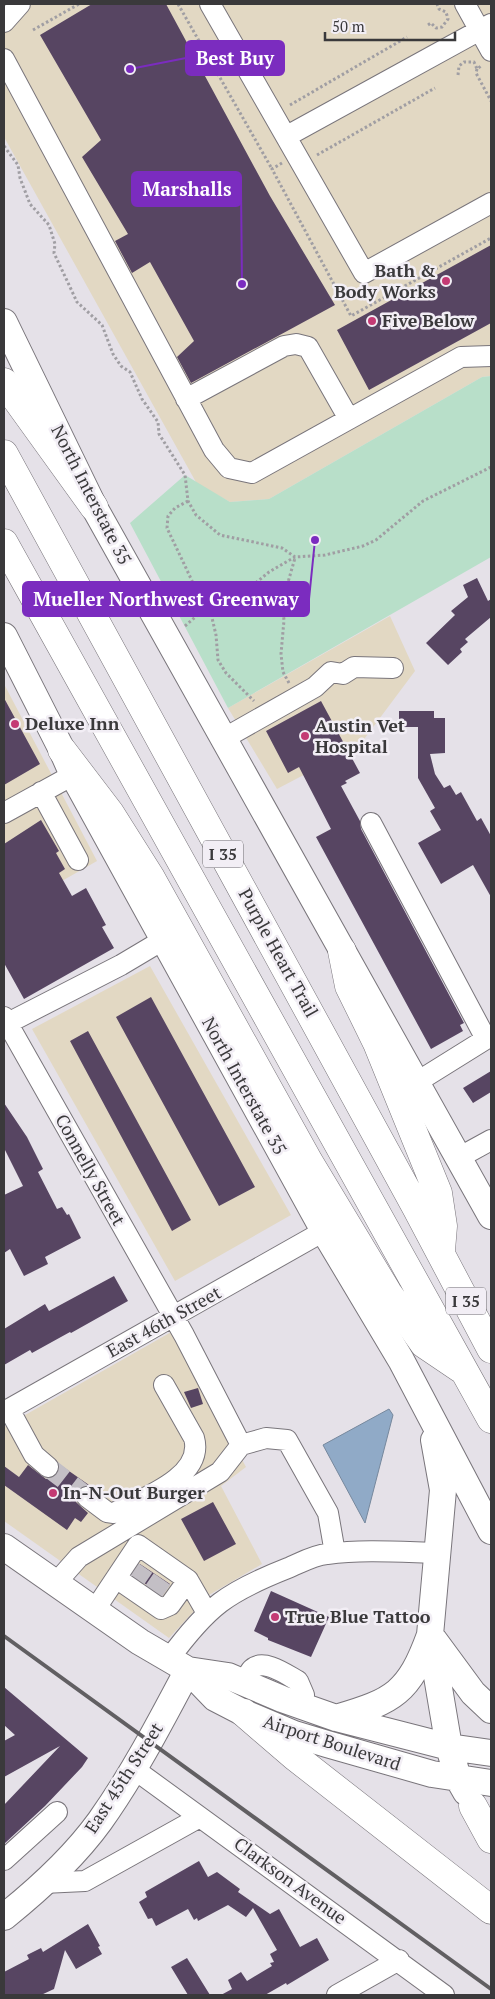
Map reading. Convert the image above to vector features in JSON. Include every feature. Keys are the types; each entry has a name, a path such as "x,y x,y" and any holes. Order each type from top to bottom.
{"highway":[{"path":"4,382 94,507"},
{"name":"Purple Heart Trail","path":"4,454 491,1349"},
{"name":"I 35","path":"4,544 491,1419"},
{"path":"62,750 110,812 150,878 314,1170 388,1293 424,1344 466,1372"},
{"path":"342,951 349,986 394,1084 438,1193 443,1226 440,1254"},
{"path":"244,1712 294,1756 491,1910"},
{"path":"473,1806 491,1839"}],"main road":[{"name":"North Interstate 35","path":"4,322 94,507 342,951 460,1157 491,1216"},
{"name":"North Interstate 35","path":"4,636 73,775 324,1231 401,1360 491,1532"},
{"path":"336,1718 380,1704 396,1695 411,1677 421,1660 430,1635 444,1490 428,1412"},
{"name":"Airport Boulevard","path":"4,1548 94,1611 179,1664 215,1698 244,1712 294,1734 432,1774 491,1783"},
{"path":"430,1635 473,1693 491,1710"},
{"path":"430,1635 449,1747 458,1778 473,1806 491,1828"},
{"name":"Airport Boulevard","path":"179,1664 228,1676 244,1684 336,1718 449,1747 491,1753"},
{"name":"East 45th Street","path":"4,1917 43,1883 99,1822 134,1769 179,1664"}],"street":[{"path":"4,22 20,4"},
{"path":"210,4 364,273 491,203"},
{"path":"465,4 486,27 487,59"},
{"path":"287,136 486,27"},
{"path":"4,59 214,450 229,468 252,473 461,357 491,356"},
{"path":"186,399 284,346 296,344 308,347 349,419"},
{"path":"224,739 315,687 331,672 343,674 354,667 393,668"},
{"path":"4,814 73,775"},
{"path":"41,792 78,860"},
{"path":"371,824 486,1039 417,1082"},
{"path":"5,1022 121,965 163,940"},
{"name":"Connelly Street","path":"5,1022 173,1317 241,1445"},
{"path":"460,1157 491,1140"},
{"name":"East 46th Street","path":"6,1410 324,1231"},
{"path":"87,1497 107,1512 114,1513 178,1479 187,1470 195,1458 197,1447 194,1438 164,1385"},
{"path":"6,1410 34,1455 48,1468"},
{"path":"55,1584 79,1557 220,1472 241,1445 266,1438 287,1440 328,1513 335,1553"},
{"path":"179,1664 193,1626 218,1602 248,1584 324,1554 438,1553"},
{"path":"135,1574 158,1585 188,1580"},
{"path":"135,1574 158,1585"},
{"path":"94,1611 135,1574"},
{"path":"188,1580 207,1613"},
{"path":"158,1585 161,1609 170,1605 188,1580"},
{"name":"Clarkson Avenue","path":"134,1769 399,1960 444,1995"},
{"path":"4,1860 57,1812"},
{"path":"43,1883 84,1881 200,1817"},
{"path":"337,1995 399,1960"}],"path":[{"path":"33,30 79,4"},
{"path":"178,4 272,169"},
{"path":"428,25 431,23 436,28 442,27 448,19 446,12 439,9 436,4"},
{"path":"294,110 290,103 407,37"},
{"path":"477,69 487,59"},
{"path":"458,75 459,66 467,61 474,62 477,69 476,73 491,101"},
{"path":"314,151 317,156 435,88"},
{"path":"252,134 257,131"},
{"path":"4,146 18,164 20,178 30,204 49,225 55,244 54,253 77,302 102,325 113,354 121,366 130,372 142,399 158,422 159,434 185,475 188,500 196,515 220,535 282,548 295,557"},
{"path":"183,628 209,605 228,602 241,595 269,572 295,557 325,554 363,546 376,540 422,501 491,467"},
{"path":"188,500 175,508 168,516 167,528 194,585 209,605 216,635 218,660 226,673 254,701 263,716"},
{"path":"295,557 282,603 284,620 281,654 283,672 297,697"}],"shaded area":[{"path":"4,4 491,4 491,376 482,377 269,499 230,502 197,484 4,137"},
{"path":"390,616 415,671 359,746 277,789 228,708"},
{"path":"4,684 97,861 4,914"},
{"path":"150,966 291,1215 175,1281 32,1029"},
{"path":"173,1331 246,1467 221,1486 262,1564 209,1595 169,1638 4,1521 4,1427"}],"green space":[{"path":"491,376 491,557 228,708 130,523 185,475 230,502 269,499 482,377"}],"water":[{"path":"389,1409 393,1415 365,1523 323,1445"}],"building":[{"path":"92,4 166,4 270,196 335,305 191,383 177,357 194,341 150,262 132,273 115,241 128,234 82,157 101,140 40,35"},
{"path":"491,245 491,323 369,390 337,330"},
{"path":"477,578 488,601 491,599 491,617 465,639 468,642 460,649 462,652 448,665 426,643 455,615 451,611 468,597 463,585"},
{"name":"Deluxe Inn","path":"4,698 40,764 4,785"},
{"path":"321,701 360,773 345,781 347,783 341,786 360,821 361,829 464,1023 460,1025 463,1031 431,1049 316,837 331,829 299,767 288,773 266,731"},
{"path":"399,711 434,711 434,718 445,718 445,753 430,754 435,774 444,788 450,785 456,795 461,792 477,821 481,818 491,836 491,897 473,865 441,884 418,843 441,830 430,811 435,808 418,778 418,727 399,727"},
{"path":"41,820 59,851 56,853 65,869 59,873 72,896 86,888 106,925 102,927 114,948 24,999 4,963 4,844"},
{"path":"151,997 255,1187 219,1206 116,1017"},
{"path":"88,1031 191,1220 172,1231 70,1041"},
{"path":"491,1071 491,1092 473,1103 463,1088"},
{"path":"4,1103 27,1137 43,1169 38,1172 57,1209 62,1207 67,1215 69,1214 81,1238 45,1257 48,1264 24,1276 10,1249 4,1253 4,1195 23,1186 4,1148"},
{"path":"114,1276 128,1301 71,1333 32,1353 30,1350 4,1365 4,1329 45,1304 49,1311"},
{"path":"198,1388 203,1404 191,1408 184,1392"},
{"name":"In-N-Out Burger","path":"59,1464 89,1485 78,1490 75,1496 76,1502 88,1513 81,1522 75,1518 67,1530 4,1485 4,1466 19,1477 28,1465 46,1479 57,1475"},
{"path":"213,1502 236,1544 204,1561 181,1519"},
{"path":"140,1564 170,1584 162,1595 132,1575"},
{"path":"271,1591 329,1617 311,1657 268,1640 268,1638 254,1631"},
{"path":"4,1687 88,1758 82,1767 45,1806 4,1844 4,1805 60,1746 4,1777 4,1741 15,1735 4,1725"},
{"path":"199,1861 208,1877 217,1872 240,1889 238,1892 270,1914 279,1909 300,1947 317,1938 329,1960 287,1985 286,1983 265,1995 221,1995 232,1989 228,1980 241,1972 247,1981 272,1966 270,1963 274,1962 270,1954 277,1950 253,1908 246,1917 228,1905 198,1921 197,1918 194,1920 188,1909 156,1926 152,1918 148,1919 139,1902 147,1897 145,1892"},
{"path":"88,1924 100,1946 98,1947 102,1954 76,1969 65,1950 54,1989 41,1995 4,1995 4,1972 29,1959 27,1955 41,1948 43,1952"},
{"path":"187,1958 210,1995 188,1995 171,1967"}],"tunnel":[{"path":"48,1467 87,1497"},
{"path":"133,1583 144,1567"},
{"path":"151,1595 162,1579"}],"railway":[{"path":"4,1636 491,1989"}],"place":[{"name":"Best Buy","path":"130,69"},
{"name":"Bath & Body Works","path":"446,281"},
{"name":"Marshalls","path":"242,284"},
{"name":"Five Below","path":"372,321"},
{"name":"Mueller Northwest Greenway","path":"315,540"},
{"name":"Deluxe Inn","path":"15,724"},
{"name":"Austin Vet Hospital","path":"305,736"},
{"name":"In-N-Out Burger","path":"53,1493"},
{"name":"True Blue Tattoo","path":"275,1617"}]}
